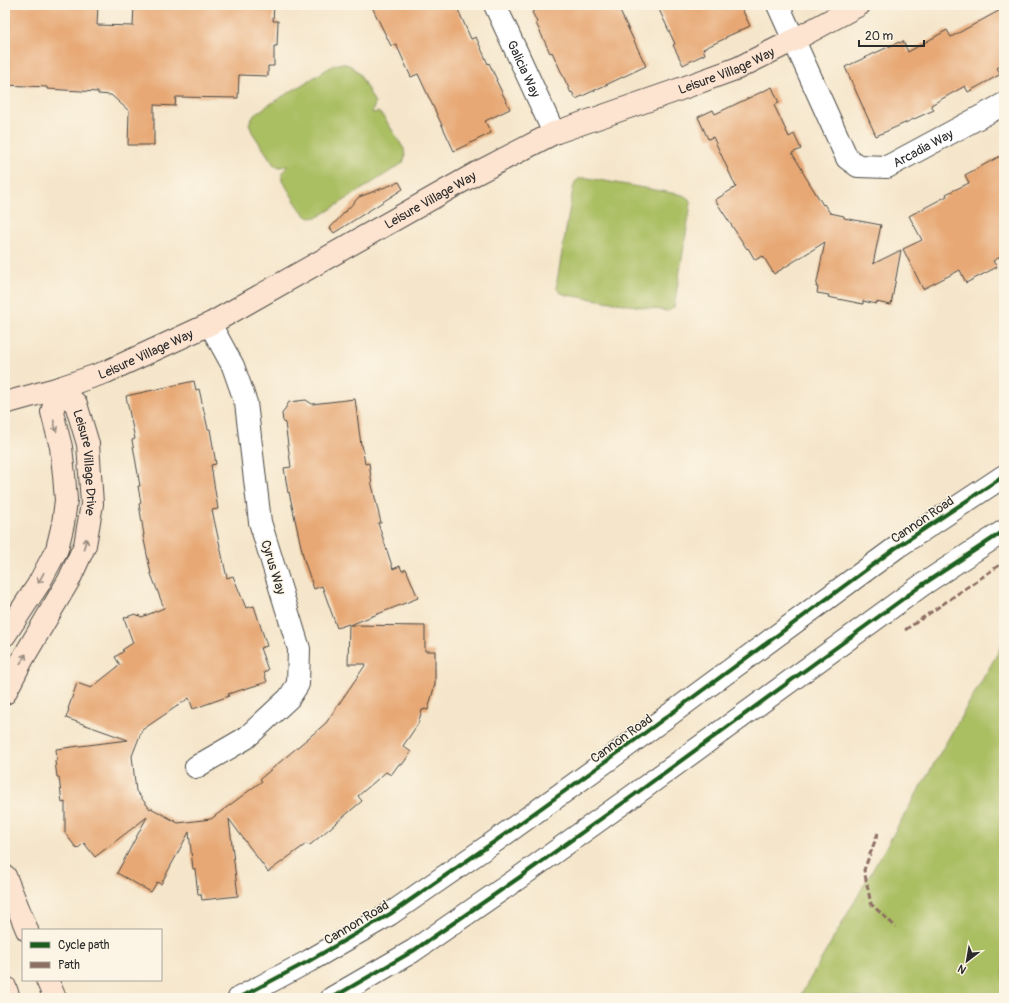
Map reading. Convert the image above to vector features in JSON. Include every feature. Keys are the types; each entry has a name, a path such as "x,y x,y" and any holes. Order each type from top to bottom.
{"street":[{"name":"Galicia Way","path":"495,5 554,133"},
{"name":"Arcadia Way","path":"778,5 847,158 858,166 887,167 1004,104"},
{"name":"Leisure Village Way","path":"5,403 59,388 106,372 210,324 475,174 554,133 738,68 859,5"},
{"name":"Cyrus Way","path":"196,767 246,738 289,698 298,684 299,649 260,522 246,403 234,366 210,324"},
{"name":"Leisure Village Drive","path":"5,635 38,585 57,549 63,524 66,500 64,475 61,448 52,412 59,388 76,404 88,444 92,504 85,545 69,580 22,660 5,693"},
{"name":"Cannon Road","path":"239,998 310,961 390,914 494,842 615,755 897,547 1004,476"},
{"path":"332,998 413,951 513,882 922,584 1004,531"},
{"path":"5,876 27,929"},
{"path":"47,981 55,998"},
{"path":"5,986 9,998"}],"green space":[{"path":"343,63 351,66 359,73 375,103 372,113 378,112 384,117 404,149 405,157 403,163 320,216 310,218 302,211 282,180 282,174 288,166 280,167 274,165 252,132 249,123 255,114 267,106 334,65"},
{"path":"580,178 588,178 683,195 689,199 691,204 674,307 670,310 667,311 567,295 561,293 557,289 557,281 573,189 575,182"},
{"path":"1004,642 1004,998 799,998"}],"building":[{"path":"5,5 98,5 97,25 133,26 134,5 274,5 273,21 278,21 277,46 274,46 274,66 268,66 268,76 239,75 238,98 176,97 175,106 154,105 154,145 128,145 129,111 111,95 98,94 98,92 47,89 47,87 5,85"},
{"path":"371,5 456,5 471,39 476,37 510,109 485,121 491,133 454,151 418,74 411,77 396,44 391,46"},
{"path":"531,5 617,5 646,66 576,99 572,92 571,93 552,52 550,53 536,23 537,22 532,12 534,11"},
{"path":"657,5 740,5 750,26 703,49 705,54 683,65 673,45 675,44"},
{"path":"1004,8 1004,64 997,68 1001,74 968,92 965,86 931,105 934,110 876,136 845,67 899,42 900,43 903,41 908,52 947,30 951,37"},
{"path":"772,87 779,103 774,105 789,137 794,134 801,149 792,153 823,205 824,204 830,213 844,216 844,218 881,225 873,264 901,250 891,305 863,301 863,304 828,297 829,295 817,293 818,287 816,287 825,242 774,274 763,256 755,260 715,200 736,187 713,137 708,139 698,117 713,110 715,114"},
{"path":"1004,154 1004,255 993,261 997,267 966,283 960,270 923,289 903,249 922,240 909,216 947,196 946,194 969,183 965,175"},
{"path":"399,182 403,189 334,233 330,228 359,197"},
{"path":"194,381 196,390 199,389 208,429 210,429 216,464 211,465 218,509 212,510 227,578 233,576 246,608 254,606 267,646 260,648 268,670 264,672 267,682 228,694 229,696 193,709 189,698 142,730 132,756 136,791 150,809 151,808 178,823 211,819 262,781 260,779 326,723 366,664 348,664 349,624 337,628 322,586 314,589 304,560 289,492 288,493 284,468 291,467 285,423 283,421 282,414 289,402 306,400 312,404 355,399 361,445 365,464 369,463 372,485 381,523 378,523 393,569 400,566 402,571 406,569 418,598 350,625 425,626 425,651 435,651 435,684 428,710 422,710 418,724 403,746 411,752 402,765 399,764 391,775 386,772 358,796 362,801 310,845 306,844 268,872 229,819 238,896 202,900 201,894 198,894 195,869 193,869 189,832 161,884 157,882 151,892 117,873 147,817 95,857 84,843 77,849 65,833 65,802 62,803 59,777 57,777 55,761 57,760 56,749 128,740 66,718 77,683 91,688 120,665 115,657 124,651 122,650 133,643 124,618 135,614 142,617 164,608 151,574 143,535 139,504 141,503 138,486 140,486 132,440 135,439 126,396"}],"marked path":[{"path":"905,630 1004,562"},
{"path":"878,833 864,870 871,904 896,927"}],"cycle path":[{"path":"239,998 309,961 390,914 608,760 897,547 1004,476"},
{"path":"332,998 413,951 520,877 922,585 1004,531"}]}
